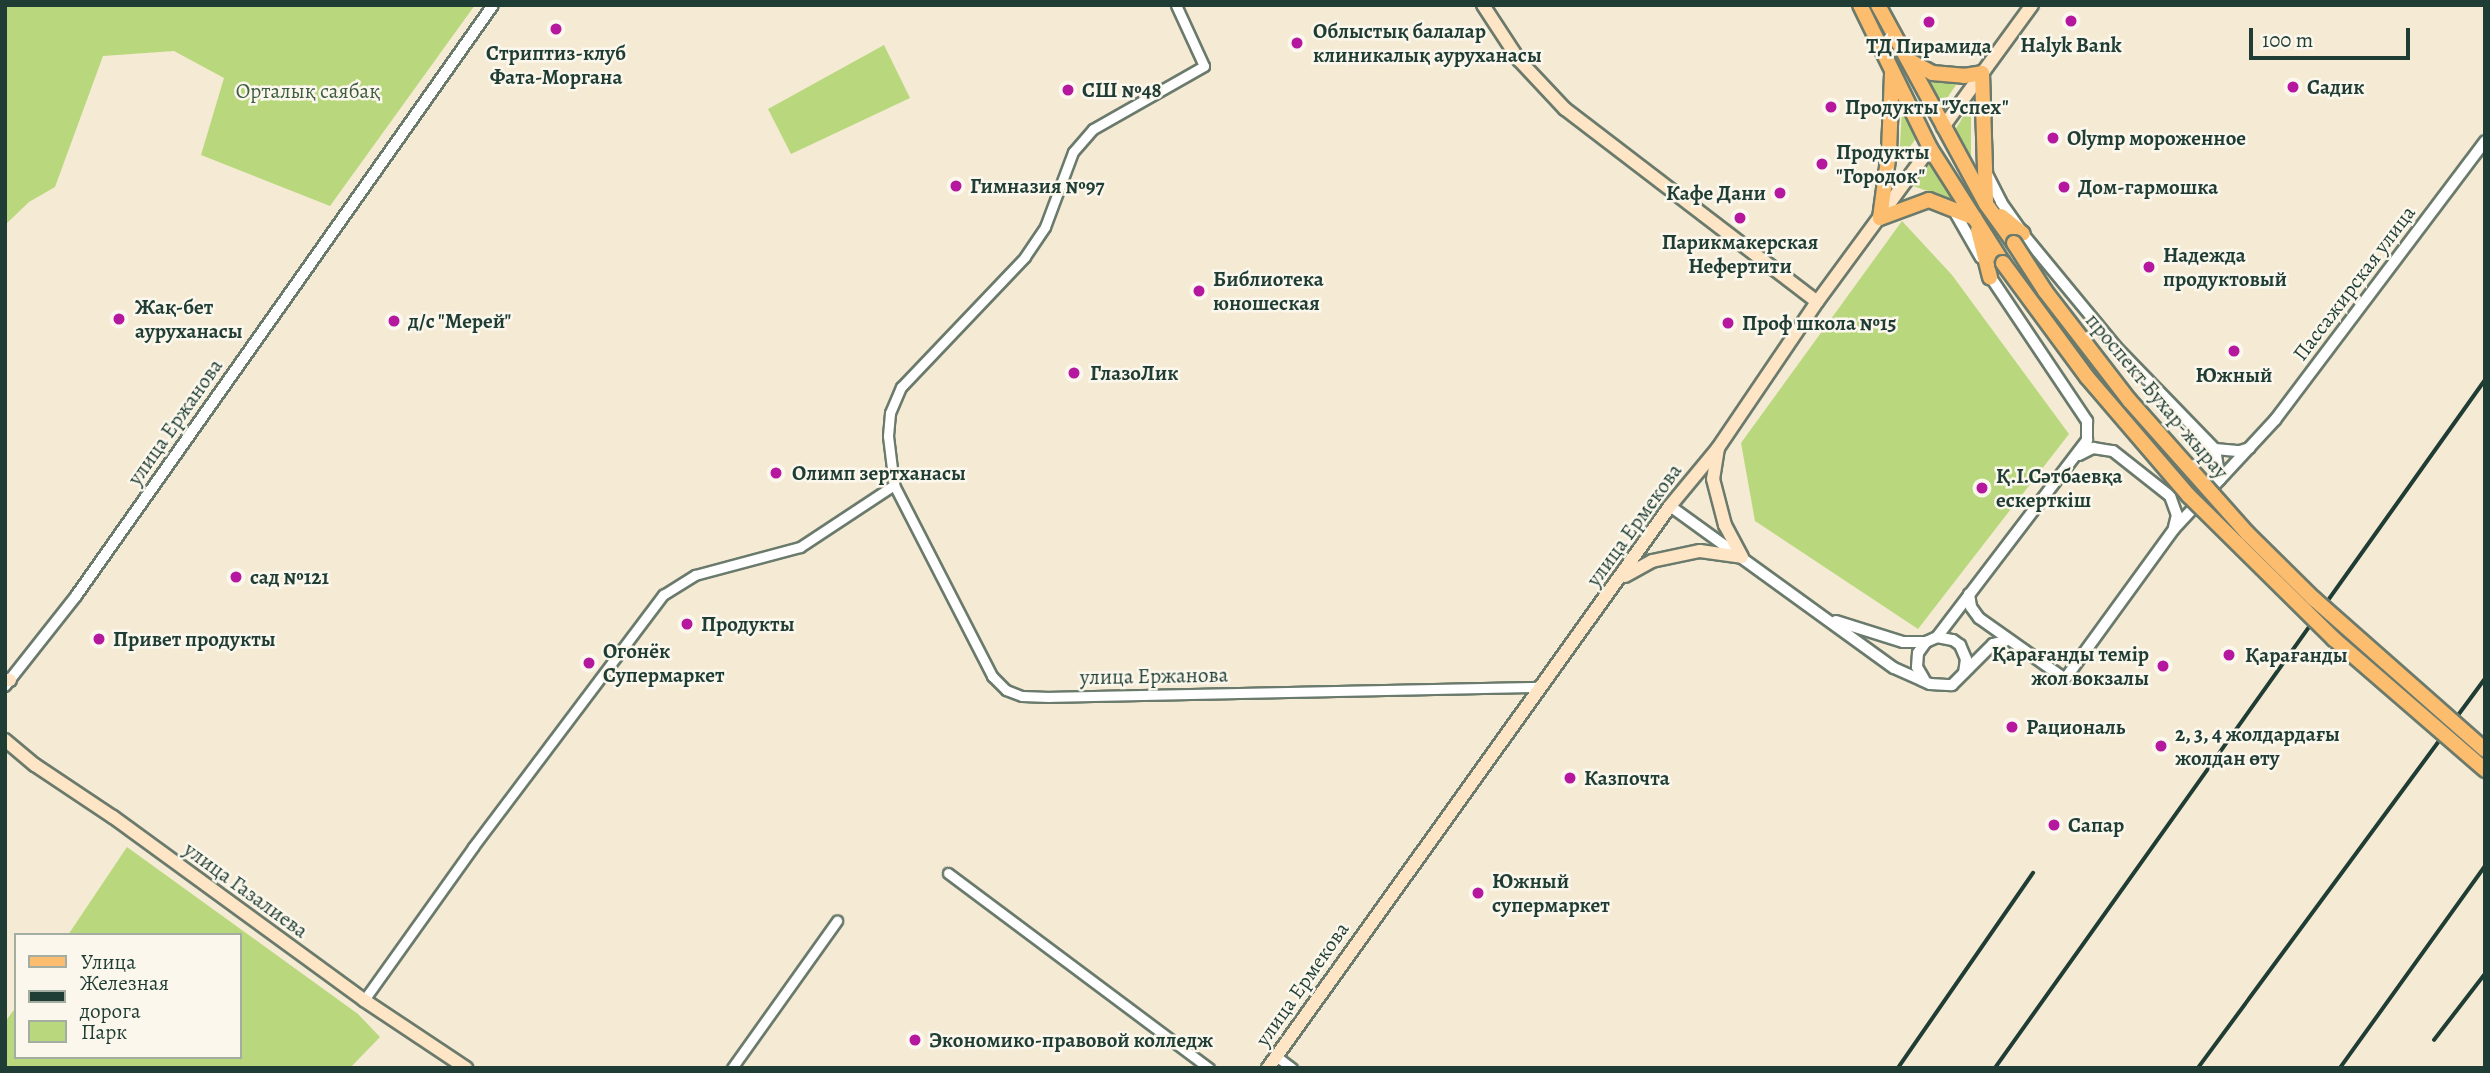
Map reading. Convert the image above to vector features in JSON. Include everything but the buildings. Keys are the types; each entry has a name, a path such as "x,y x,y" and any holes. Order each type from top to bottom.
{"main road":[{"path":"1483,5 1519,60 1565,109 1817,302"},
{"path":"1860,5 1930,148 1975,218 1990,277"},
{"name":"проспект Бухар-жырау","path":"1878,5 1986,204 2019,239 2045,291 2129,400 2231,516 2314,599 2485,750"},
{"name":"улица Ермекова","path":"1268,1068 1539,687 1622,578 1670,506 1718,448 1817,302 2032,5"},
{"path":"1907,59 1932,73 1964,76 1982,73 1986,204"},
{"path":"1892,68 1889,152 1880,218 1929,200 1975,218"},
{"name":"проспект Бухар-жырау","path":"1975,218 2003,263 2087,377 2189,496 2324,631 2485,771"},
{"path":"1718,448 1713,479 1725,525 1742,557"},
{"path":"1622,578 1652,561 1700,551 1742,557"},
{"name":"улица Газалиева","path":"5,740 35,765 113,817 364,1000 466,1068"}],"street":[{"name":"улица Ержанова","path":"7,682 76,596 493,5"},
{"name":"улица Ержанова","path":"1176,5 1204,65 1093,129 1073,152 1045,227 1025,257 901,387 890,413 888,436 894,485 992,676 1006,690 1023,696 1539,687"},
{"name":"Пассажирская улица","path":"2008,640 2065,679 2174,529 2253,447 2485,141"},
{"path":"1986,171 2019,239 2116,347 2215,449 2220,480"},
{"path":"1827,618 1903,642 1926,642 1937,637 2087,440 2087,421 1990,277 1953,209"},
{"path":"2215,449 2240,451 2253,447"},
{"path":"2076,457 2094,448 2113,451 2170,496 2177,514 2174,529"},
{"path":"364,1000 473,847 663,595 695,575 800,547 894,485"},
{"path":"2170,496 2207,493"},
{"path":"1670,506 1894,668 1924,680 1945,687 1963,675 1993,644 2008,640"},
{"path":"1969,594 1971,607 1979,618 2008,640"},
{"path":"1937,637 1953,640 1964,651 1966,667 1963,675"},
{"path":"1924,680 1917,660 1926,642"},
{"path":"948,873 1209,1068"},
{"path":"732,1068 837,921"},
{"path":"1276,1056 1292,1068"}],"green space":[{"name":"Орталық саябақ","path":"5,5 475,5 330,206 201,155 224,78 174,51 103,56 55,187 29,202 5,225"},
{"path":"884,45 910,98 791,154 768,109"},
{"path":"1925,76 1958,82 1941,107"},
{"path":"1971,104 1971,158 1955,130"},
{"path":"1902,109 1917,137 1899,162"},
{"path":"1930,161 1954,200 1913,186"},
{"path":"1902,221 1952,275 2069,434 1918,629 1755,521 1741,443"},
{"path":"127,847 358,1014 380,1037 350,1068 5,1068 5,1022 14,1010 14,1059 242,1059 242,933 69,933"}],"railway":[{"path":"1995,1068 2485,380"},
{"path":"2198,1068 2485,679"},
{"path":"2340,1068 2485,866"},
{"path":"1898,1068 2033,873"},
{"path":"2434,1040 2485,974"}],"place":[{"name":"Halyk Bank","path":"2071,21"},
{"name":"ТД Пирамида","path":"1929,22"},
{"name":"Стриптиз-клуб Фата-Моргана","path":"556,29"},
{"name":"Облыстық балалар клиникалық ауруханасы","path":"1297,43"},
{"name":"Садик","path":"2293,87"},
{"name":"СШ №48","path":"1068,90"},
{"name":"Продукты \"Успех\"","path":"1831,107"},
{"name":"Olymp мороженное","path":"2053,138"},
{"name":"Продукты \"Городок\"","path":"1822,164"},
{"name":"Гимназия №97","path":"956,186"},
{"name":"Дом-гармошка","path":"2064,187"},
{"name":"Кафе Дани","path":"1780,193"},
{"name":"Парикмакерская Нефертити","path":"1740,218"},
{"name":"Надежда продуктовый","path":"2149,267"},
{"name":"Библиотека юношеская","path":"1199,291"},
{"name":"Жақ-бет ауруханасы","path":"119,319"},
{"name":"д/с \"Мерей\"","path":"394,321"},
{"name":"Проф школа №15","path":"1728,323"},
{"name":"Южный","path":"2234,351"},
{"name":"ГлазоЛик","path":"1074,373"},
{"name":"Олимп зертханасы","path":"776,473"},
{"name":"Қ.І.Сәтбаевқа ескерткіш","path":"1982,488"},
{"name":"сад №121","path":"236,577"},
{"name":"Продукты","path":"687,624"},
{"name":"Привет продукты","path":"99,639"},
{"name":"Қарағанды","path":"2229,655"},
{"name":"Огонёк Супермаркет","path":"589,663"},
{"name":"Қарағанды темір жол вокзалы","path":"2163,666"},
{"name":"Рациональ","path":"2012,727"},
{"name":"2, 3, 4 жолдардағы жолдан өту","path":"2161,746"},
{"name":"Казпочта","path":"1570,778"},
{"name":"Сапар","path":"2054,825"},
{"name":"Южный супермаркет","path":"1478,893"},
{"name":"Экономико-правовой колледж","path":"915,1040"}]}
